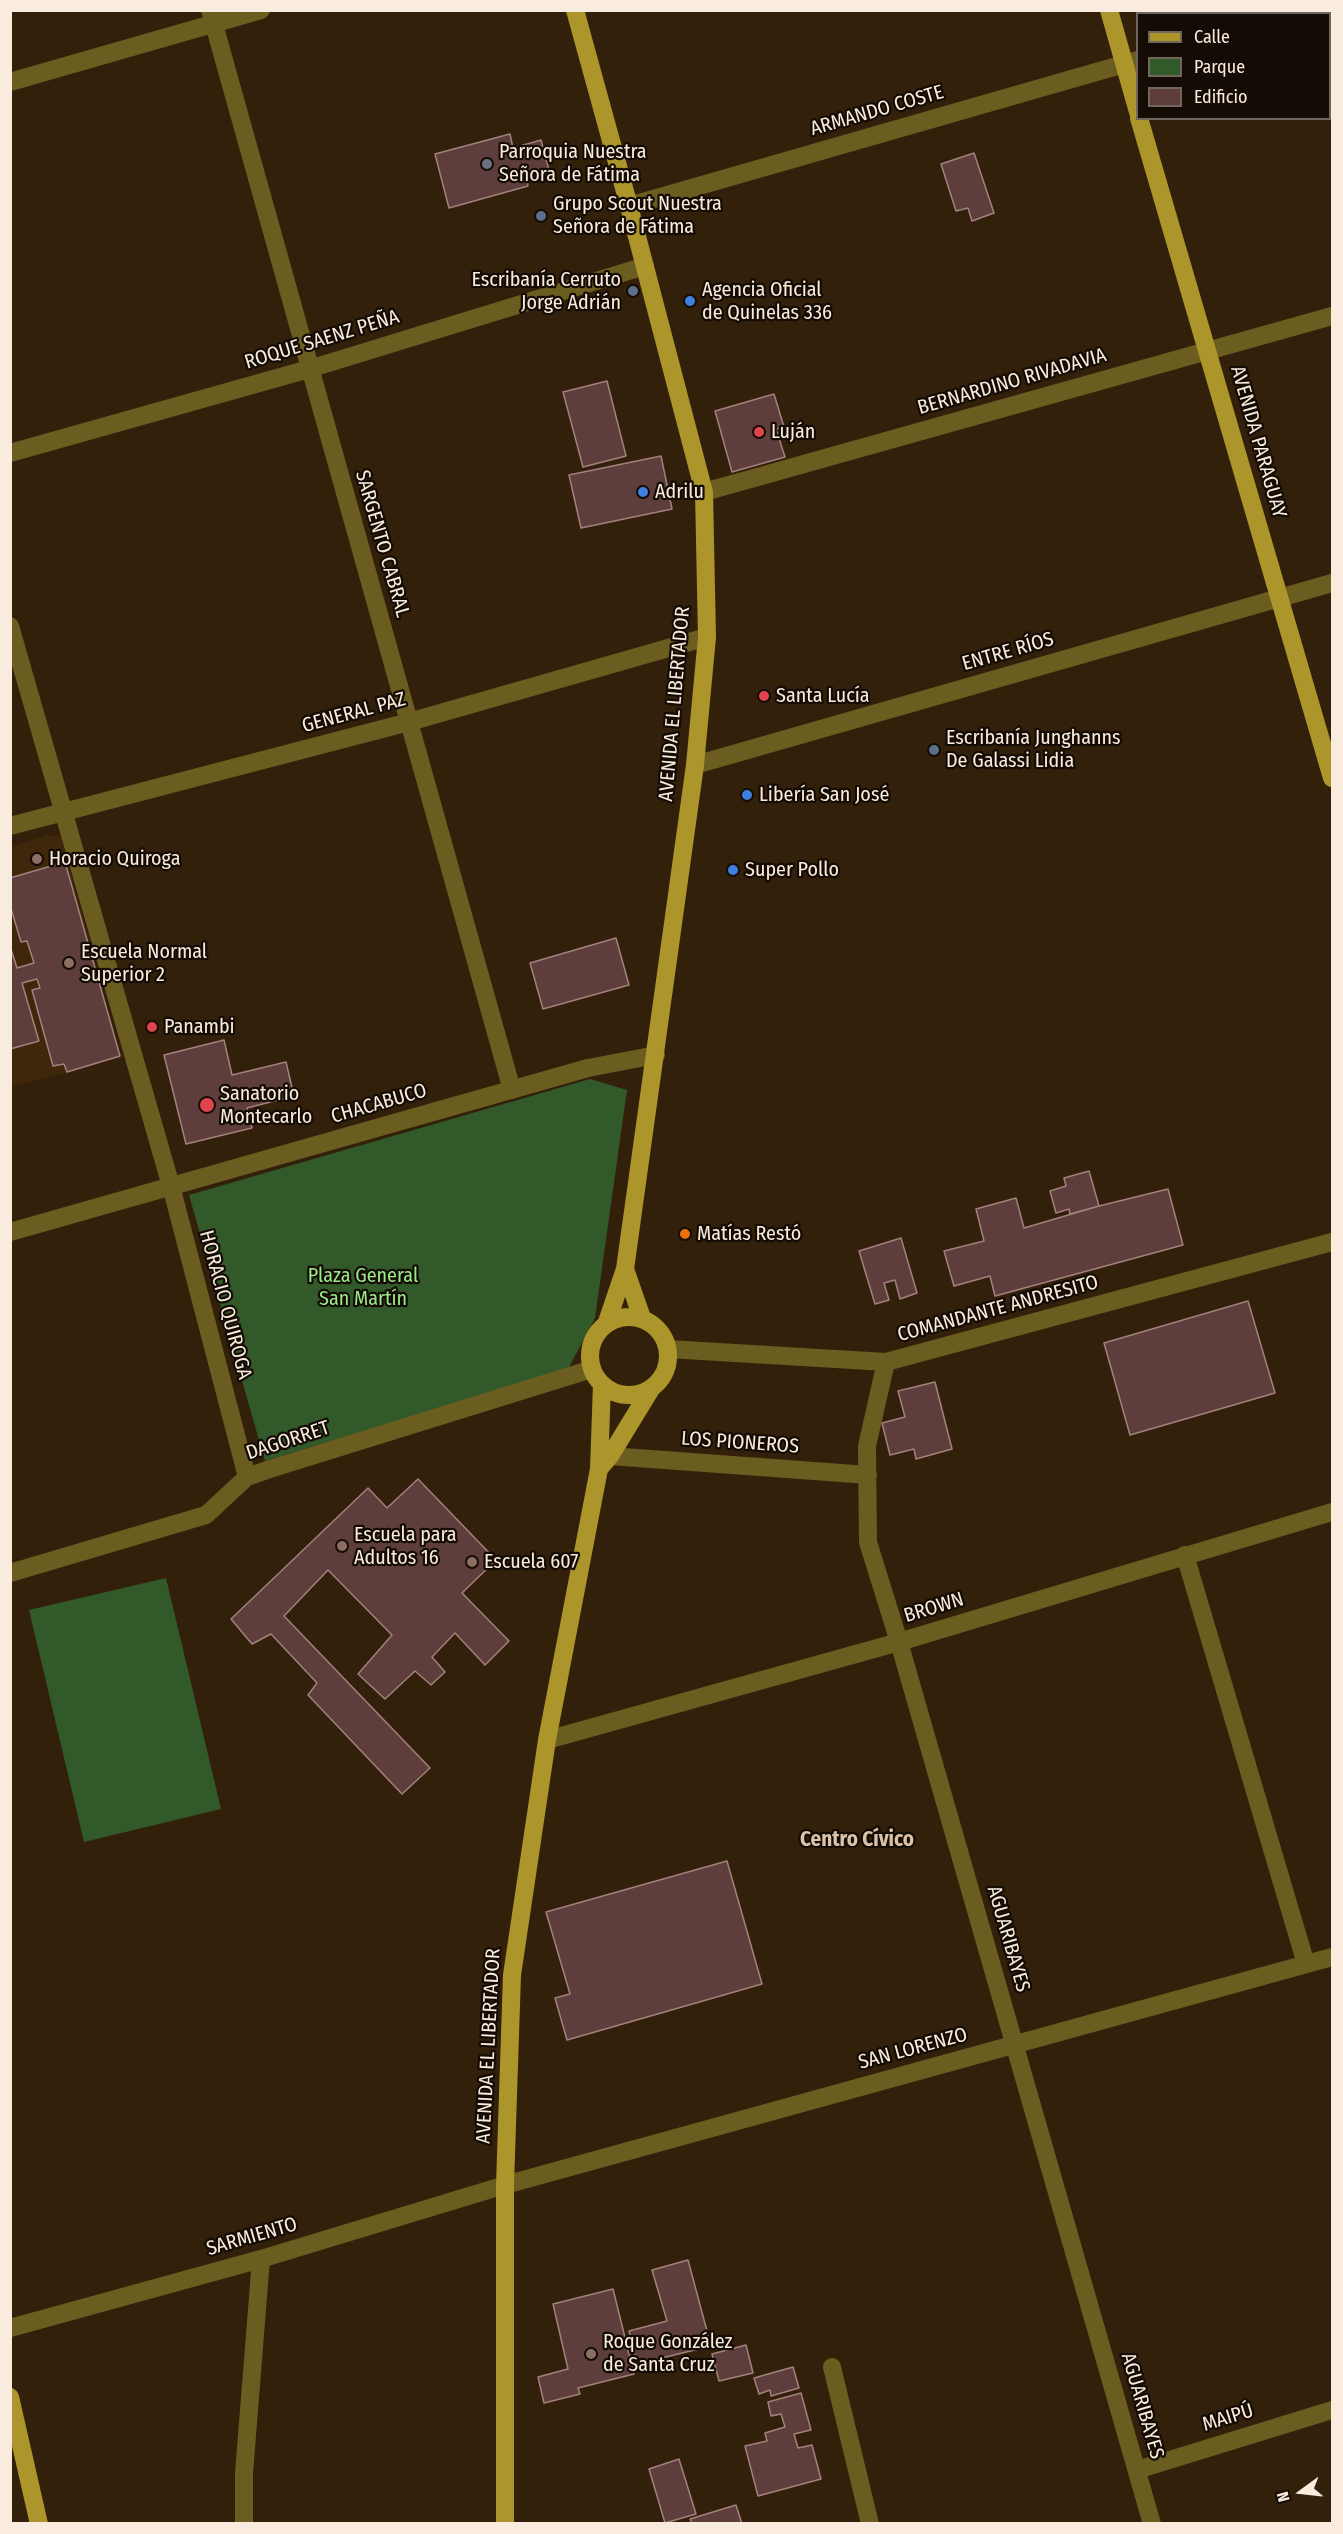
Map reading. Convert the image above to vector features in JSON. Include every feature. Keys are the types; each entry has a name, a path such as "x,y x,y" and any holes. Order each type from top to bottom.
{"main road":[{"name":"AVENIDA EL LIBERTADOR","path":"574,10 629,206 704,492 707,637 695,765 625,1269 607,1322"},
{"path":"1109,10 1130,62 1136,105"},
{"name":"AVENIDA PARAGUAY","path":"1140,120 1332,778"},
{"name":"AVENIDA EL LIBERTADOR","path":"625,1269 642,1318"},
{"path":"624,1316 642,1318 657,1327 667,1342 669,1360 663,1376 651,1389 634,1395 617,1394 597,1377 590,1352 595,1335 607,1322 624,1316"},
{"name":"AVENIDA EL LIBERTADOR","path":"505,2523 505,2185 512,1975 547,1740 604,1462 597,1377"},
{"name":"AVENIDA EL LIBERTADOR","path":"604,1462 651,1389"},
{"path":"10,2397 39,2523"}],"street":[{"path":"10,82 211,17 261,10"},
{"name":"SARGENTO CABRAL","path":"211,17 512,1090"},
{"name":"ARMANDO COSTE","path":"629,206 1130,62"},
{"name":"ROQUE SAENZ PEÑA","path":"10,453 309,369 645,266"},
{"name":"BERNARDINO RIVADAVIA","path":"704,492 1332,316"},
{"name":"ENTRE RÍOS","path":"695,765 1332,583"},
{"name":"HORACIO QUIROGA","path":"10,626 171,1186 247,1477"},
{"name":"GENERAL PAZ","path":"10,826 409,722 707,637"},
{"name":"CHACABUCO","path":"10,1232 588,1068 656,1055"},
{"name":"COMANDANTE ANDRESITO","path":"668,1349 886,1362 1332,1242"},
{"name":"AGUARIBAYES","path":"886,1362 867,1446 868,1542 899,1642 1152,2523"},
{"name":"DAGORRET","path":"10,1573 206,1515 247,1477 597,1377"},
{"name":"LOS PIONEROS","path":"604,1462 868,1475"},
{"name":"BROWN","path":"547,1740 899,1642 1332,1512"},
{"path":"1185,1555 1306,1964"},
{"name":"SAN LORENZO","path":"505,2185 1332,1957"},
{"name":"SARMIENTO","path":"10,2328 261,2259 505,2185"},
{"path":"244,2523 244,2473 261,2259"},
{"path":"832,2367 870,2523"},
{"name":"MAIPÚ","path":"1137,2470 1332,2410"}],"shaded area":[{"path":"48,835 61,837 121,1058 11,1087 11,847"}],"green space":[{"name":"Plaza General San Martín","path":"590,1079 627,1090 595,1318 568,1369 265,1461 189,1195"},
{"path":"166,1578 221,1809 84,1842 29,1610"}],"building":[{"path":"510,134 513,148 541,140 550,174 527,180 528,186 449,208 435,154"},
{"path":"974,153 994,213 972,221 968,208 956,211 941,164"},
{"path":"607,381 626,456 583,467 563,392"},
{"path":"774,394 784,427 776,429 785,457 732,472 715,411"},
{"path":"661,456 672,509 581,528 569,475"},
{"path":"65,862 120,1056 67,1072 64,1064 53,1066 32,990 40,988 37,979 22,983 39,1041 10,1049 10,946 17,968 34,963 27,941 21,942 10,905 10,878"},
{"path":"616,938 629,985 543,1009 530,963"},
{"path":"224,1040 232,1075 286,1062 294,1096 247,1108 252,1128 186,1144 164,1055"},
{"path":"1089,1171 1099,1206 1070,1214 1069,1209 1056,1213 1050,1191 1066,1186 1064,1178"},
{"path":"1168,1189 1183,1245 995,1296 990,1276 954,1286 944,1251 984,1241 976,1209 1016,1198 1024,1228"},
{"path":"901,1238 917,1293 900,1299 895,1280 884,1283 889,1300 875,1304 859,1251"},
{"path":"1248,1301 1275,1393 1130,1435 1104,1343"},
{"path":"935,1382 952,1449 916,1459 914,1449 890,1455 882,1423 905,1417 898,1391"},
{"path":"418,1479 496,1560 462,1593 509,1641 485,1665 455,1633 432,1657 445,1672 431,1685 415,1671 385,1699 358,1674 392,1635 328,1570 284,1616 430,1768 402,1794 308,1695 317,1683 271,1634 252,1644 231,1619 368,1488 387,1508"},
{"path":"727,1861 762,1984 567,2040 555,1998 570,1994 546,1912"},
{"path":"688,2260 711,2346 637,2364 629,2331 667,2321 652,2270"},
{"path":"613,2289 634,2374 578,2388 580,2394 544,2403 538,2377 568,2369 553,2304"},
{"path":"746,2345 753,2373 719,2381 712,2354"},
{"path":"793,2367 799,2388 771,2396 770,2390 759,2394 754,2378"},
{"path":"801,2393 811,2430 794,2434 798,2448 812,2445 821,2479 758,2496 745,2446 767,2441 765,2433 785,2427 781,2414 771,2416 768,2402"},
{"path":"679,2459 696,2514 665,2523 649,2469"},
{"path":"736,2505 742,2524 692,2524 690,2519"}],"place":[{"name":"Parroquia Nuestra Señora de Fátima","path":"487,164"},
{"name":"Grupo Scout Nuestra Señora de Fátima","path":"541,216"},
{"name":"Escribanía Cerruto Jorge Adrián","path":"633,291"},
{"name":"Agencia Oficial de Quinelas 336","path":"690,301"},
{"name":"Luján","path":"759,432"},
{"name":"Adrilu","path":"643,492"},
{"name":"Santa Lucía","path":"764,696"},
{"name":"Escribanía Junghanns De Galassi Lidia","path":"934,750"},
{"name":"Libería San José","path":"747,795"},
{"name":"Horacio Quiroga","path":"37,859"},
{"name":"Super Pollo","path":"733,870"},
{"name":"Escuela Normal Superior 2","path":"69,963"},
{"name":"Panambi","path":"152,1027"},
{"name":"Sanatorio Montecarlo","path":"207,1105"},
{"name":"Matías Restó","path":"685,1234"},
{"name":"Escuela para Adultos 16","path":"342,1546"},
{"name":"Escuela 607","path":"472,1562"},
{"name":"Roque González de Santa Cruz","path":"591,2354"}],"district":[{"name":"Centro Cívico","path":"857,1840"}]}
